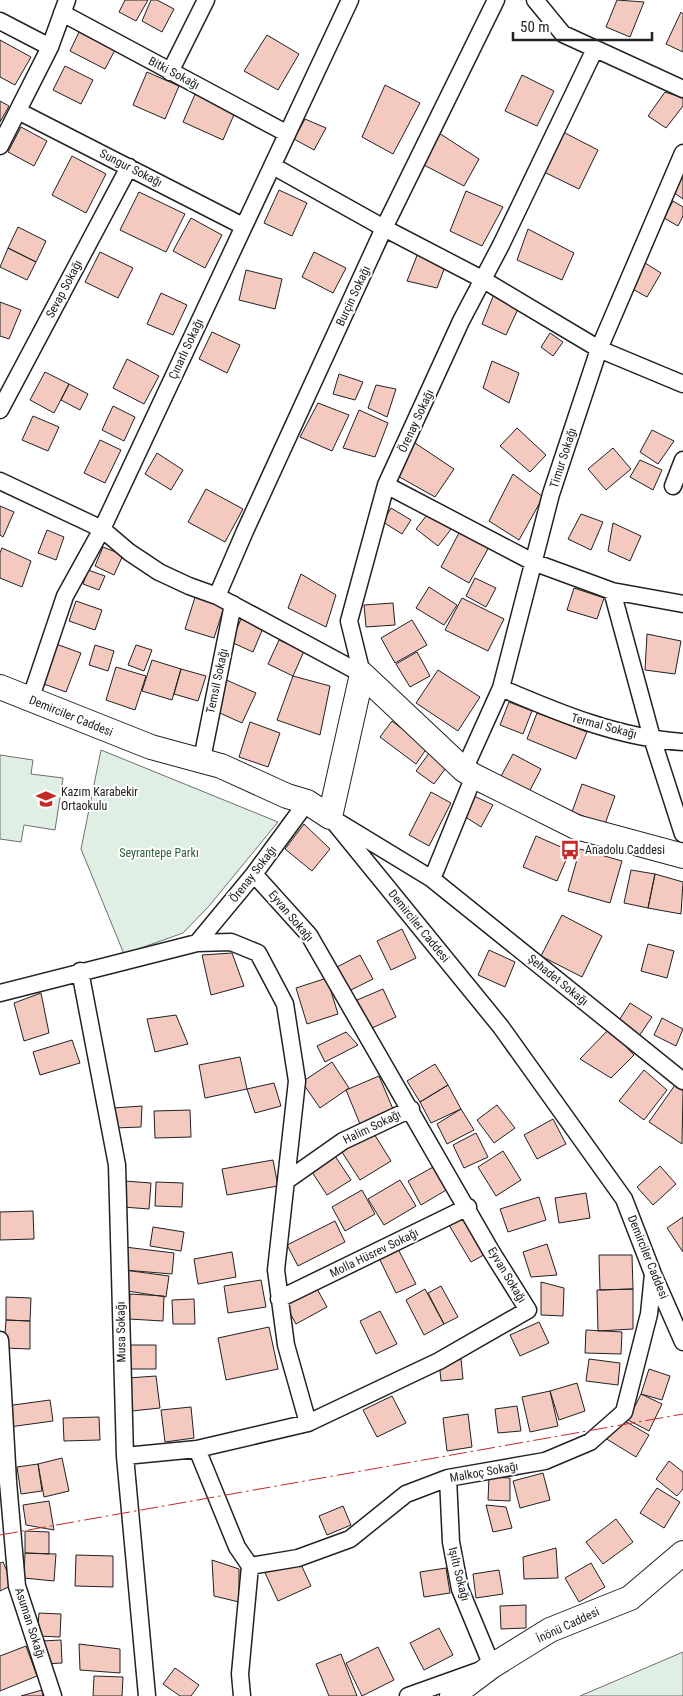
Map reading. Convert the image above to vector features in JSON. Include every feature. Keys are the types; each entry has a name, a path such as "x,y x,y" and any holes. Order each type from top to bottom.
{"street":[{"path":"170,72 206,0"},
{"name":"Çınarlı Sokağı","path":"30,700 65,596 102,529 350,0"},
{"name":"Burçin Sokağı","path":"217,596 384,228 496,0"},
{"path":"535,0 564,34 683,89"},
{"path":"0,146 50,47 64,7"},
{"name":"Bitki Sokağı","path":"64,7 170,72 286,133"},
{"path":"0,21 50,47"},
{"name":"Örenay Sokağı","path":"330,817 362,674 350,621 386,485 482,279 502,245 596,49"},
{"name":"Sungur Sokağı","path":"18,110 243,226"},
{"name":"Timur Sokağı","path":"469,773 501,688 551,494 599,348 683,153"},
{"path":"273,166 384,228 482,279 599,348 683,384"},
{"name":"Sevap Sokağı","path":"0,410 129,167"},
{"path":"673,486 683,460"},
{"path":"0,481 102,529 128,552 159,572 233,604 362,674 469,773 576,827 683,856"},
{"path":"386,485 533,562 612,591 683,604"},
{"path":"612,591 652,738 683,834"},
{"name":"Temsil Sokağı","path":"202,759 233,604"},
{"name":"Demirciler Caddesi","path":"0,687 151,747 202,759 287,796 307,802 330,817 501,1027 624,1199 653,1274 683,1342"},
{"name":"Termal Sokağı","path":"501,688 576,720 652,738 683,742"},
{"path":"432,879 469,773"},
{"name":"Örenay Sokağı","path":"197,943 254,874 307,802"},
{"name":"Şehadet Sokağı","path":"330,817 432,879 683,1081"},
{"name":"Eyvan Sokağı","path":"125,1456 198,1449 308,1423 439,1361 528,1310 491,1251 468,1207 309,935 254,874"},
{"path":"0,992 197,943 231,942 258,954 285,1004 297,1082 276,1270 286,1345 308,1423"},
{"name":"Musa Sokağı","path":"80,971 117,1165 125,1456 147,1696"},
{"name":"Halim Sokağı","path":"286,1181 343,1140 411,1109"},
{"name":"Molla Hüsrev Sokağı","path":"279,1300 468,1207"},
{"name":"Malkoç Sokağı","path":"250,1566 298,1558 350,1540 406,1494 448,1478 545,1461 590,1442 624,1412 649,1314 653,1274"},
{"name":"Asuman Sokağı","path":"0,1340 4,1484 17,1586 53,1696"},
{"path":"198,1449 237,1547 250,1566 240,1674 242,1696"},
{"name":"Işıltı Sokağı","path":"448,1478 451,1542 460,1589 492,1666"},
{"name":"İnönü Caddesi","path":"463,1693 492,1666 550,1630 630,1598 683,1553"},
{"path":"408,1696 492,1666"}],"green space":[{"name":"Seyrantepe Parkı","path":"101,750 278,822 209,906 183,933 124,954 81,849"},
{"path":"0,755 33,760 31,774 63,778 55,830 24,825 21,842 0,839"},
{"path":"683,1652 683,1696 580,1696"}],"building":[{"path":"125,0 148,0 136,21 119,12"},
{"path":"151,0 157,0 174,9 162,32 142,21"},
{"path":"617,0 644,2 630,37 606,27"},
{"path":"681,12 683,14 683,52 666,44"},
{"path":"79,32 115,50 105,69 70,51"},
{"path":"267,35 299,54 278,90 244,71"},
{"path":"0,40 31,57 15,85 0,77"},
{"path":"65,66 93,80 81,104 53,90"},
{"path":"147,72 179,86 165,119 133,105"},
{"path":"522,75 554,91 537,126 505,111"},
{"path":"385,85 420,103 393,154 362,137"},
{"path":"196,92 236,110 223,140 183,122"},
{"path":"665,92 683,98 683,106 666,128 648,116"},
{"path":"0,101 9,106 0,122"},
{"path":"305,119 326,128 314,150 294,139"},
{"path":"21,127 47,141 34,166 8,152"},
{"path":"563,132 598,150 579,189 544,172"},
{"path":"439,133 479,159 464,186 424,165"},
{"path":"72,156 106,174 86,213 52,195"},
{"path":"681,178 683,178 683,199 673,192"},
{"path":"279,190 307,203 292,236 264,223"},
{"path":"466,191 503,207 482,246 450,231"},
{"path":"139,192 185,214 166,252 120,230"},
{"path":"673,201 683,207 683,216 678,226 664,218"},
{"path":"191,218 222,235 205,268 173,251"},
{"path":"18,227 46,241 36,262 8,248"},
{"path":"528,229 574,253 562,280 517,260"},
{"path":"8,248 36,262 27,280 0,267"},
{"path":"100,252 133,268 118,298 85,282"},
{"path":"314,252 346,268 333,293 302,277"},
{"path":"418,253 446,264 437,288 407,281"},
{"path":"642,261 661,273 647,297 627,286"},
{"path":"246,270 282,279 275,309 239,300"},
{"path":"161,293 187,305 173,335 147,324"},
{"path":"494,294 518,309 506,335 482,324"},
{"path":"0,302 21,310 9,339 0,336"},
{"path":"212,332 240,345 227,373 199,359"},
{"path":"550,333 563,342 553,356 541,347"},
{"path":"127,359 159,376 144,404 113,388"},
{"path":"492,361 519,373 509,403 483,388"},
{"path":"45,372 69,384 54,413 30,400"},
{"path":"339,374 363,382 355,400 333,394"},
{"path":"69,384 88,394 80,410 61,400"},
{"path":"376,385 396,389 387,417 368,408"},
{"path":"318,403 349,415 332,451 300,437"},
{"path":"113,406 135,417 124,441 102,430"},
{"path":"359,410 388,423 375,457 343,448"},
{"path":"33,416 59,427 48,451 22,440"},
{"path":"517,428 546,455 530,472 500,446"},
{"path":"652,430 674,441 658,464 640,452"},
{"path":"100,440 121,450 105,483 84,473"},
{"path":"412,441 454,469 435,497 396,475"},
{"path":"613,448 631,469 606,490 588,469"},
{"path":"157,453 183,470 171,490 145,474"},
{"path":"640,460 662,470 653,490 630,477"},
{"path":"513,474 543,497 519,540 489,521"},
{"path":"206,489 243,509 225,542 188,522"},
{"path":"0,506 14,512 3,537 0,535"},
{"path":"391,508 411,520 402,534 383,522"},
{"path":"430,511 452,528 438,546 416,529"},
{"path":"581,514 603,522 591,550 568,539"},
{"path":"613,523 641,536 630,561 608,551"},
{"path":"47,530 64,537 56,560 38,553"},
{"path":"460,531 489,547 469,583 441,567"},
{"path":"103,547 123,555 114,575 95,566"},
{"path":"2,548 31,561 22,587 0,578 0,553"},
{"path":"88,570 105,576 99,590 83,584"},
{"path":"301,574 336,595 326,627 288,608"},
{"path":"475,578 496,588 486,607 466,596"},
{"path":"429,587 457,605 444,625 416,608"},
{"path":"574,588 604,598 597,619 567,610"},
{"path":"196,594 225,604 214,638 185,629"},
{"path":"462,598 504,619 488,651 445,630"},
{"path":"76,601 102,610 95,630 69,621"},
{"path":"393,603 395,625 366,627 364,605"},
{"path":"241,619 263,628 253,652 231,642"},
{"path":"412,620 427,645 395,663 381,638"},
{"path":"647,634 681,641 675,674 645,670"},
{"path":"279,640 304,651 293,676 268,664"},
{"path":"56,644 81,653 66,692 41,683"},
{"path":"95,645 114,651 108,671 89,665"},
{"path":"136,645 152,650 144,671 128,665"},
{"path":"417,652 430,676 410,687 396,664"},
{"path":"152,660 181,669 172,700 142,691"},
{"path":"116,667 146,676 135,710 106,700"},
{"path":"181,669 206,676 198,701 174,694"},
{"path":"438,670 480,697 458,731 416,703"},
{"path":"293,676 330,686 320,735 277,720"},
{"path":"224,679 256,693 242,723 211,709"},
{"path":"509,702 532,711 523,734 500,725"},
{"path":"537,713 587,732 576,759 527,739"},
{"path":"392,721 427,748 416,764 380,737"},
{"path":"250,722 280,733 268,767 239,757"},
{"path":"430,752 448,765 434,784 416,771"},
{"path":"513,754 541,769 528,794 500,778"},
{"path":"582,784 615,796 605,824 572,812"},
{"path":"431,792 451,803 429,846 409,835"},
{"path":"472,795 493,805 481,827 464,816"},
{"path":"304,824 330,849 312,871 285,849"},
{"path":"536,836 570,851 557,881 523,867"},
{"path":"580,849 622,861 610,903 568,891"},
{"path":"631,870 655,874 648,908 624,903"},
{"path":"655,874 683,882 681,914 648,908"},
{"path":"562,915 602,936 582,977 541,956"},
{"path":"402,929 416,958 391,970 377,941"},
{"path":"648,944 674,951 667,978 641,971"},
{"path":"489,950 515,962 505,987 478,975"},
{"path":"232,953 244,986 211,995 202,955"},
{"path":"360,955 373,979 349,991 337,967"},
{"path":"327,978 338,1014 307,1024 296,988"},
{"path":"383,989 396,1017 370,1029 357,1000"},
{"path":"41,993 49,1033 24,1041 14,1003"},
{"path":"630,1003 652,1017 639,1036 618,1022"},
{"path":"176,1015 188,1044 155,1052 147,1019"},
{"path":"662,1018 683,1029 676,1046 654,1035"},
{"path":"609,1029 634,1055 611,1078 580,1059"},
{"path":"346,1032 358,1045 325,1062 317,1046"},
{"path":"72,1040 80,1063 40,1075 33,1052"},
{"path":"240,1057 247,1089 205,1098 199,1065"},
{"path":"332,1062 349,1088 320,1108 302,1082"},
{"path":"435,1064 448,1085 420,1102 407,1081"},
{"path":"644,1070 667,1090 644,1120 619,1101"},
{"path":"379,1076 393,1109 360,1124 346,1090"},
{"path":"274,1083 281,1106 255,1113 247,1089"},
{"path":"448,1085 461,1109 431,1123 420,1102"},
{"path":"675,1085 683,1091 682,1144 649,1122"},
{"path":"497,1105 515,1128 494,1143 477,1120"},
{"path":"142,1106 141,1127 114,1128 113,1108"},
{"path":"461,1109 474,1130 447,1144 437,1124"},
{"path":"190,1110 191,1137 155,1138 154,1111"},
{"path":"553,1119 566,1144 537,1159 524,1135"},
{"path":"371,1129 391,1161 360,1180 340,1149"},
{"path":"476,1133 488,1157 464,1168 453,1145"},
{"path":"503,1151 521,1180 496,1196 478,1167"},
{"path":"335,1156 351,1180 327,1195 312,1172"},
{"path":"273,1160 278,1186 227,1195 222,1169"},
{"path":"435,1166 448,1189 421,1205 408,1181"},
{"path":"660,1166 676,1184 653,1205 637,1187"},
{"path":"400,1180 416,1206 384,1225 368,1199"},
{"path":"125,1181 151,1183 149,1209 123,1207"},
{"path":"156,1182 183,1183 182,1207 155,1206"},
{"path":"362,1190 375,1214 345,1231 332,1207"},
{"path":"586,1193 590,1218 559,1223 555,1198"},
{"path":"539,1197 546,1220 508,1232 500,1209"},
{"path":"33,1211 34,1239 0,1240 0,1212"},
{"path":"469,1213 491,1251 471,1262 449,1225"},
{"path":"683,1217 683,1252 667,1228"},
{"path":"335,1221 345,1242 298,1266 287,1245"},
{"path":"153,1227 184,1232 181,1251 150,1246"},
{"path":"547,1244 557,1275 531,1277 523,1252"},
{"path":"125,1247 174,1253 172,1274 124,1270"},
{"path":"397,1247 416,1284 396,1293 378,1256"},
{"path":"232,1252 236,1277 198,1284 194,1259"},
{"path":"599,1255 632,1255 633,1289 600,1290"},
{"path":"124,1270 169,1276 166,1297 121,1290"},
{"path":"261,1280 266,1307 228,1313 224,1286"},
{"path":"541,1282 564,1288 563,1316 541,1315"},
{"path":"441,1286 458,1317 444,1324 428,1293"},
{"path":"316,1287 327,1307 296,1324 285,1304"},
{"path":"425,1289 444,1324 424,1335 406,1300"},
{"path":"633,1289 633,1329 598,1331 597,1290"},
{"path":"130,1294 164,1296 163,1321 129,1319"},
{"path":"6,1297 31,1298 30,1321 6,1320"},
{"path":"194,1299 195,1324 173,1324 172,1300"},
{"path":"380,1311 397,1344 376,1354 360,1321"},
{"path":"6,1320 30,1321 30,1349 4,1348"},
{"path":"539,1322 549,1343 520,1356 510,1335"},
{"path":"269,1327 278,1369 226,1380 218,1338"},
{"path":"586,1330 622,1332 621,1354 585,1353"},
{"path":"130,1345 156,1345 156,1369 130,1369"},
{"path":"461,1359 463,1379 441,1381 439,1361"},
{"path":"589,1359 620,1363 618,1385 586,1381"},
{"path":"649,1369 670,1376 662,1400 641,1394"},
{"path":"156,1376 160,1408 132,1411 128,1378"},
{"path":"577,1383 585,1411 559,1420 550,1391"},
{"path":"550,1391 558,1426 530,1432 522,1397"},
{"path":"641,1394 662,1404 649,1431 628,1420"},
{"path":"392,1396 406,1423 377,1437 363,1410"},
{"path":"50,1400 53,1421 9,1427 6,1406"},
{"path":"517,1406 521,1431 498,1433 495,1409"},
{"path":"191,1407 194,1438 165,1442 161,1410"},
{"path":"468,1414 472,1447 447,1451 443,1418"},
{"path":"99,1417 100,1440 64,1441 63,1418"},
{"path":"618,1417 649,1435 636,1457 605,1438"},
{"path":"62,1458 69,1491 44,1497 38,1464"},
{"path":"669,1461 683,1472 683,1489 677,1496 656,1479"},
{"path":"38,1464 42,1491 21,1494 17,1467"},
{"path":"543,1473 550,1500 520,1508 513,1481"},
{"path":"489,1477 510,1478 510,1501 488,1500"},
{"path":"657,1488 680,1502 664,1528 640,1513"},
{"path":"49,1501 54,1530 26,1525 23,1505"},
{"path":"486,1505 506,1507 512,1528 493,1532"},
{"path":"343,1506 351,1525 327,1535 319,1516"},
{"path":"616,1519 633,1542 603,1564 586,1542"},
{"path":"25,1531 49,1532 49,1554 25,1553"},
{"path":"556,1548 558,1578 524,1579 523,1557"},
{"path":"25,1553 56,1554 54,1581 24,1578"},
{"path":"76,1555 113,1556 113,1587 75,1586"},
{"path":"298,1558 311,1586 278,1601 261,1564"},
{"path":"212,1560 239,1569 239,1602 214,1596"},
{"path":"3,1562 13,1585 0,1591 0,1563"},
{"path":"591,1563 605,1587 579,1602 565,1578"},
{"path":"446,1568 450,1593 424,1597 420,1572"},
{"path":"499,1570 503,1594 476,1598 473,1574"},
{"path":"526,1605 526,1628 501,1629 500,1606"},
{"path":"39,1613 61,1614 60,1637 37,1636"},
{"path":"439,1628 453,1655 424,1670 410,1643"},
{"path":"61,1640 62,1663 43,1664 42,1641"},
{"path":"79,1644 120,1649 120,1673 80,1670"},
{"path":"26,1646 37,1676 0,1691 0,1656"},
{"path":"378,1647 394,1680 362,1696 346,1663"},
{"path":"341,1654 357,1696 329,1696 316,1664"},
{"path":"175,1668 199,1685 191,1696 180,1696 163,1684"},
{"path":"94,1676 123,1677 122,1696 93,1696"},
{"path":"42,1690 43,1696 21,1696"}],"power":[{"path":"0,1535 683,1414"}],"place":[{"name":"Kazım Karabekir Ortaokulu","path":"46,799"},
{"name":"Anadolu Caddesi","path":"570,850"}]}
